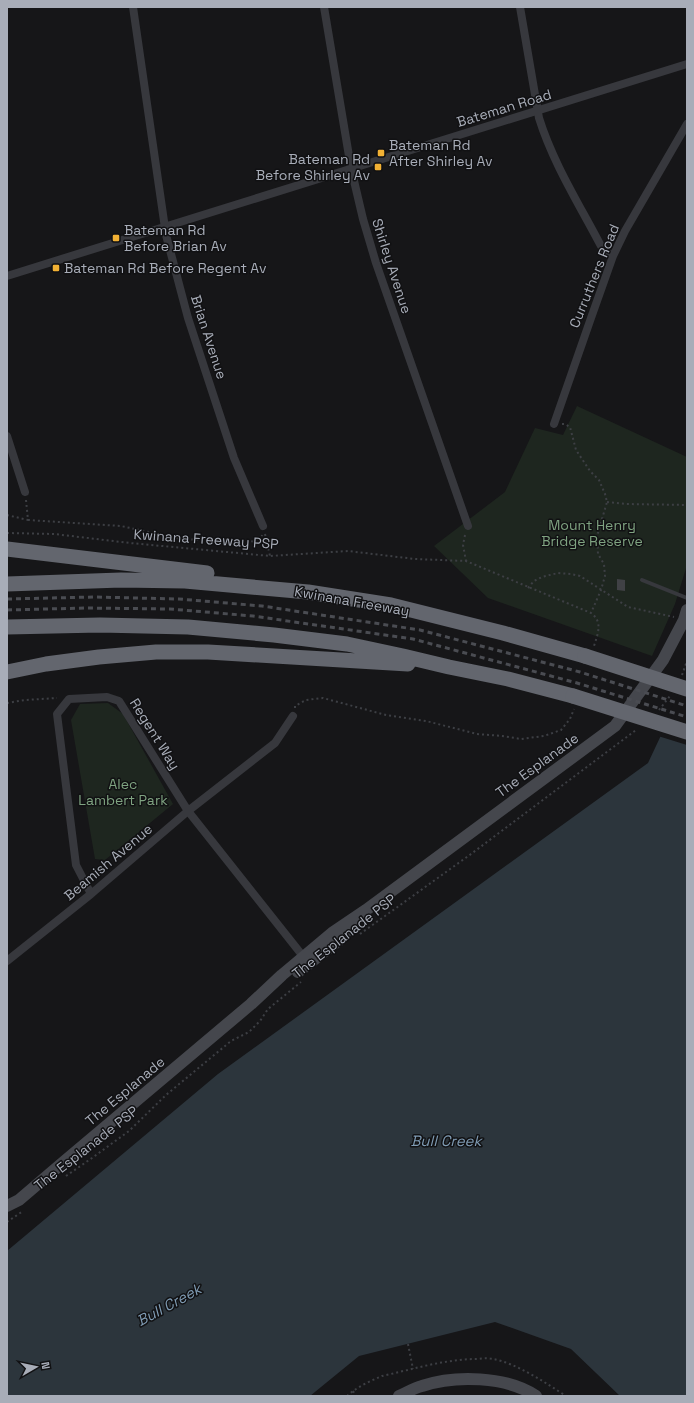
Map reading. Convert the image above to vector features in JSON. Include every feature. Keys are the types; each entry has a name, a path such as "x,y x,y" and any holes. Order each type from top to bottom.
{"highway":[{"path":"7,549 354,590 436,607 584,653"},
{"name":"Kwinana Freeway","path":"7,584 121,580 185,581 308,592 392,605 584,653 684,683"},
{"path":"7,627 100,625 196,628 274,635 347,644 508,679 574,701 687,732"},
{"path":"7,672 46,664 156,652 216,652 449,667"}],"street":[{"name":"Brian Avenue","path":"133,7 165,227 188,318 234,458 263,526"},
{"name":"Shirley Avenue","path":"324,7 351,168 363,219 376,263 468,526"},
{"path":"520,7 538,111 544,133 561,170 601,246 606,252 613,256"},
{"name":"Bateman Road","path":"7,276 687,64"},
{"name":"Curruthers Road","path":"554,424 613,256 625,231 687,124"},
{"path":"7,436 25,492"},
{"name":"The Esplanade","path":"7,1214 22,1204 251,1004 282,975 306,961 332,932 366,910 615,726 663,660 685,615"},
{"name":"Regent Way","path":"69,699 107,696 119,701 188,811 306,961"},
{"path":"69,699 57,714 76,865 91,894"},
{"name":"Beamish Avenue","path":"7,961 91,894 188,811 275,742 293,716"},
{"name":"The Esplanade","path":"7,1206 22,1204"},
{"path":"399,1396 421,1386 443,1381 465,1379 491,1380 513,1386 536,1396"}],"lane":[{"path":"642,580 687,598"}],"path":[{"path":"554,424 565,424 570,427 576,450 598,480 607,502 597,536 598,554 604,564 605,576 601,590 591,613 598,621 599,628 584,653"},
{"path":"25,492 28,520"},
{"path":"607,502 626,504 687,505"},
{"path":"7,516 28,520 121,526 181,539 204,540 240,540 259,542 261,541 263,526"},
{"path":"263,526 270,556"},
{"path":"466,561 463,545 468,526"},
{"name":"Kwinana Freeway PSP","path":"7,533 54,534 130,543 270,556 348,551 415,559 466,561 591,613"},
{"path":"528,588 534,581 542,577 558,573 571,574 580,576 628,607 640,611 685,615"},
{"path":"684,683 687,661"},
{"path":"656,715 670,696"},
{"path":"7,703 52,698 69,699"},
{"path":"293,716 295,706 306,700 323,698 386,715 426,720 477,734 521,739 544,736 561,730 570,718 574,701"},
{"name":"The Esplanade PSP","path":"360,934 471,854 640,727"},
{"name":"The Esplanade PSP","path":"62,1178 92,1158 129,1130 166,1095 231,1040 250,1032 268,1009 303,980"},
{"path":"7,1222 22,1204"},
{"path":"408,1344 413,1369"},
{"path":"353,1391 356,1396"}],"green space":[{"name":"Mount Henry Bridge Reserve","path":"577,406 687,457 687,565 675,604 652,656 488,598 434,546 505,492 535,428 563,435"},
{"name":"Alec Lambert Park","path":"108,703 123,714 173,804 105,860 95,859 71,720 80,704"}],"water":[{"name":"Bull Creek","path":"687,680 687,1396 620,1396 571,1349 495,1322 359,1356 310,1396 7,1396 7,1251 218,1074 648,763"}],"pier":[{"path":"687,678 687,745 658,736"}],"building":[{"path":"617,579 625,580 625,591 617,590"}],"railway":[{"path":"7,599 94,597 179,599 262,606 420,630 580,672 687,706"},
{"path":"7,610 86,608 170,609 253,616 413,639 577,683 687,717"}],"place":[{"name":"Bateman Rd After Shirley Av","path":"381,153"},
{"name":"Bateman Rd Before Shirley Av","path":"378,167"},
{"name":"Bateman Rd Before Brian Av","path":"116,238"},
{"name":"Bateman Rd Before Regent Av","path":"56,268"}]}
